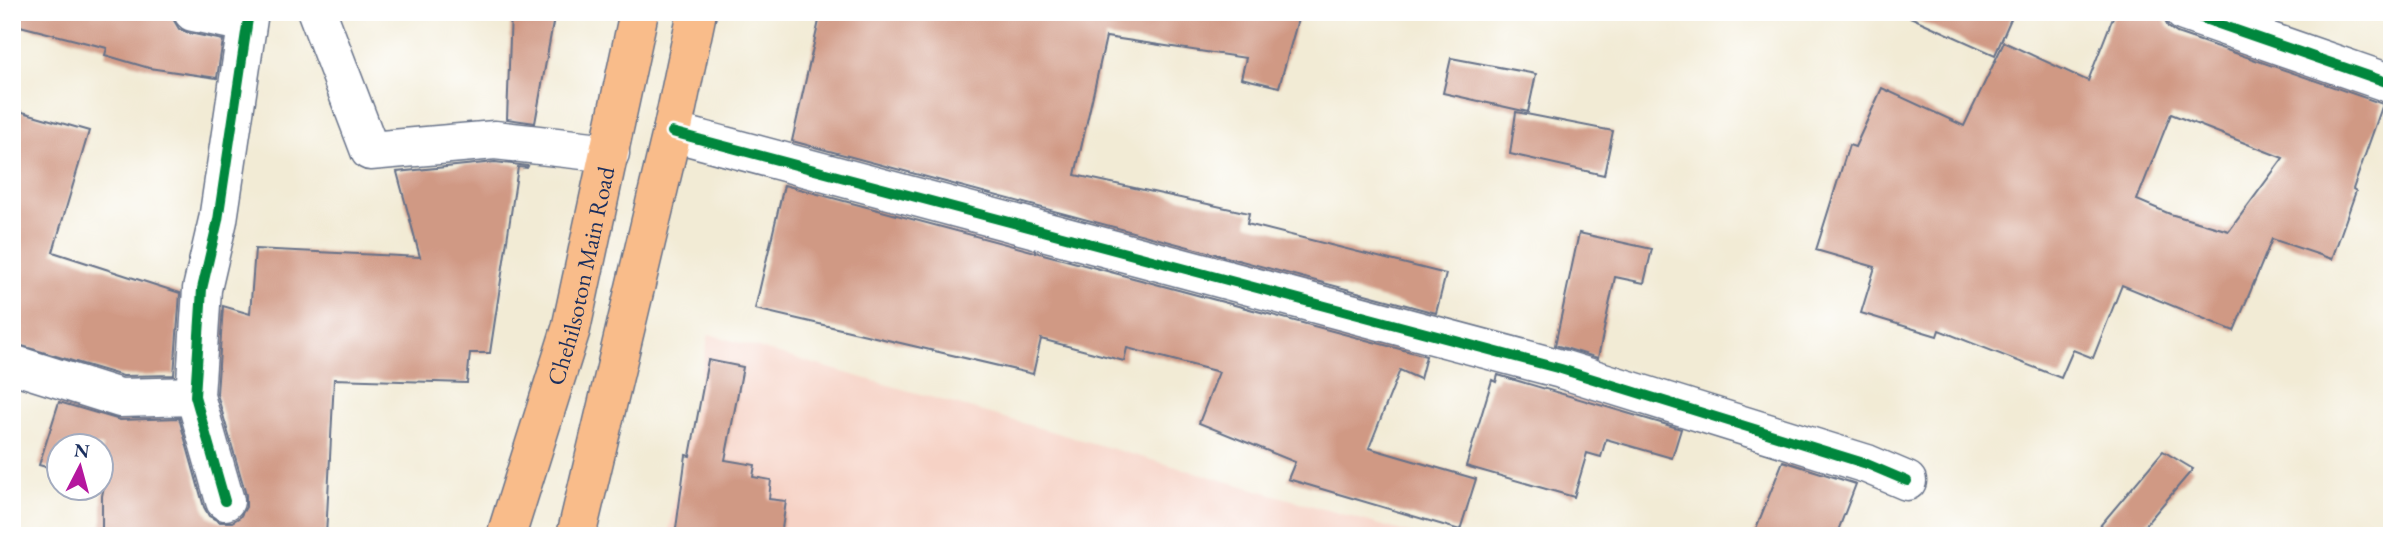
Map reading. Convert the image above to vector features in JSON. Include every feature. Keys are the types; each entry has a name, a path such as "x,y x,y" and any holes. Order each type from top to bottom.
{"main road":[{"name":"Chehilsoton Main Road","path":"506,536 571,329 639,12"},
{"path":"576,536 672,132 697,12"}],"street":[{"path":"193,12 247,18 218,220 202,289 195,396 225,501"},
{"path":"317,12 370,151 495,140 610,153"},
{"path":"2184,12 2392,84"},
{"path":"672,132 1561,369 1867,464 1907,481"},
{"path":"12,364 120,398 195,396"}],"shaded area":[{"path":"709,334 1419,536 668,536"}],"building":[{"path":"18,12 172,12 179,29 223,40 217,78 149,68 105,55 107,48 16,25"},
{"path":"511,12 555,12 535,123 507,119"},
{"path":"821,12 1300,12 1279,87 1241,78 1246,58 1106,37 1075,175 1249,213 1247,224 1446,274 1436,313 792,141"},
{"path":"1899,12 2014,12 1995,55"},
{"path":"2115,12 2150,12 2163,17 2168,27 2177,33 2383,104 2332,259 2272,239 2234,331 2122,285 2093,358 2073,350 2061,378 1939,330 1937,336 1861,313 1875,267 1816,250 1849,145 1855,147 1882,88 1964,126 2004,42 2088,81","holes":["2171,114 2283,158 2229,231 2170,214 2137,200"]},
{"path":"1451,58 1536,74 1528,112 1443,93"},
{"path":"12,109 89,131 53,252 180,293 174,375 123,376 12,343"},
{"path":"1516,112 1613,131 1604,175 1510,154"},
{"path":"495,162 528,166 518,167 490,353 470,353 467,383 334,379 326,536 102,536 102,503 116,503 116,433 49,433 59,402 120,420 179,418 204,507 209,516 220,522 232,522 240,517 246,507 246,495 217,394 223,306 250,314 255,249 420,257 397,172"},
{"path":"784,185 1426,356 1420,379 1400,370 1369,448 1476,479 1460,530 1288,479 1295,462 1199,423 1219,372 1127,348 1124,361 1041,339 1033,374 755,309"},
{"path":"1579,233 1652,249 1644,283 1615,277 1598,358 1555,345"},
{"path":"708,360 743,367 725,460 755,465 753,477 771,480 769,499 786,501 781,536 675,536 686,455 690,456"},
{"path":"1498,375 1681,429 1672,458 1606,439 1601,457 1587,453 1574,497 1466,466 1492,380 1496,382"},
{"path":"46,443 46,467 39,465"},
{"path":"2163,451 2193,469 2136,536 2097,536 2094,533"},
{"path":"1783,461 1856,484 1836,536 1753,536"}],"cycle path":[{"path":"225,501 195,396 202,289 218,220 249,12"},
{"path":"2184,12 2392,84"},
{"path":"672,132 1561,369 1867,464 1907,481"}]}
